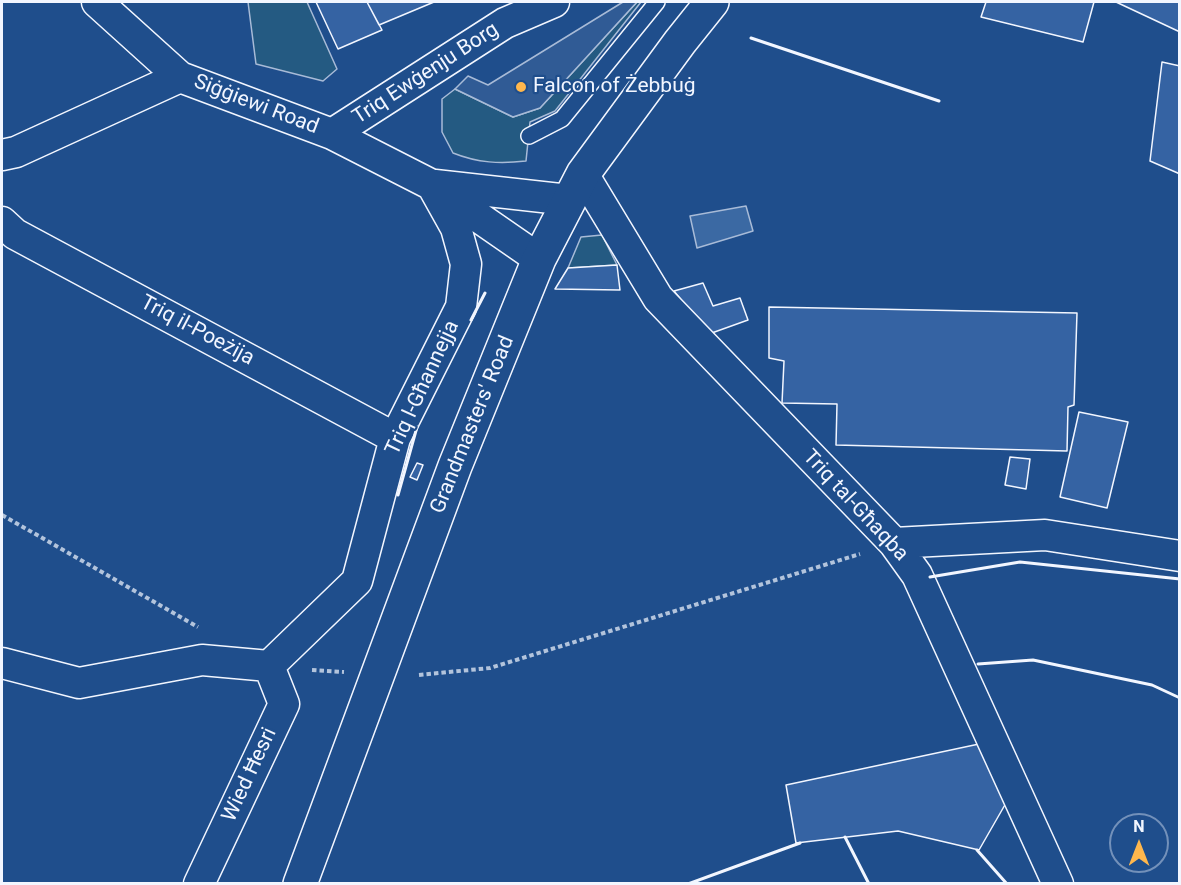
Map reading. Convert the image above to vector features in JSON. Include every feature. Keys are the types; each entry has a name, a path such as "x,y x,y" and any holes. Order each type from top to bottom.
{"main road":[{"name":"Grandmasters' Road","path":"300,884 455,466 539,259 576,187 680,42 712,2"}],"street":[{"name":"Siġġiewi Road","path":"97,2 180,77 332,134 432,185 539,259"},
{"name":"Triq Ewġenju Borg","path":"332,134 500,12 554,2"},
{"path":"2,155 16,152 180,77"},
{"name":"Siġġiewi Road","path":"432,185 576,187"},
{"name":"Triq l-Għannejja","path":"269,666 357,581 395,438 460,307 466,264 456,228 432,185"},
{"name":"Triq tal-Għaqba","path":"576,187 658,298 894,543 917,575 1058,884"},
{"name":"Triq il-Poeżija","path":"2,222 15,234 395,438"},
{"path":"894,543 1045,535 1179,556"},
{"path":"2,663 79,683 202,660 269,666"},
{"name":"Wied Ħesri","path":"198,884 284,704 269,666"}],"lane":[{"path":"529,136 562,119 657,2"}],"path":[{"path":"2,515 207,632"},
{"path":"419,675 490,668 894,543"}],"shaded area":[{"path":"248,2 307,2 337,69 323,81 256,64"},
{"path":"623,2 637,2 540,108 513,117 455,89 468,76 488,85"},
{"path":"637,2 641,2 555,111 530,122 526,161 489,162 453,153 442,132 442,99 455,89 513,117 540,108"},
{"path":"746,206 753,231 697,248 690,216"},
{"path":"602,235 617,265 568,268 581,237"}],"building":[{"path":"316,2 367,2 382,30 338,49"},
{"path":"367,2 434,2 379,25"},
{"path":"986,2 1094,2 1083,42 981,17"},
{"path":"1116,2 1180,2 1180,32"},
{"path":"1162,62 1180,66 1180,174 1150,161"},
{"path":"617,265 620,290 555,289 568,268"},
{"path":"703,283 713,306 740,298 748,320 709,334 674,291"},
{"path":"769,307 1077,313 1074,405 1068,407 1067,451 836,445 837,404 782,403 784,361 769,358"},
{"path":"1079,412 1128,422 1107,508 1060,497"},
{"path":"1010,457 1030,459 1026,489 1005,485"},
{"path":"417,463 423,465 417,480 410,477"},
{"path":"979,744 1006,803 979,850 898,831 796,843 786,785"}],"wall":[{"path":"751,38 939,101"},
{"path":"471,320 485,293"},
{"path":"398,495 417,427"},
{"path":"930,577 1020,562 1180,579"},
{"path":"978,664 1033,660 1152,685 1180,698"},
{"path":"845,837 869,884"},
{"path":"688,884 800,843"},
{"path":"977,850 1007,884"}],"place":[{"name":"Falcon of Żebbuġ","path":"521,87"}]}
